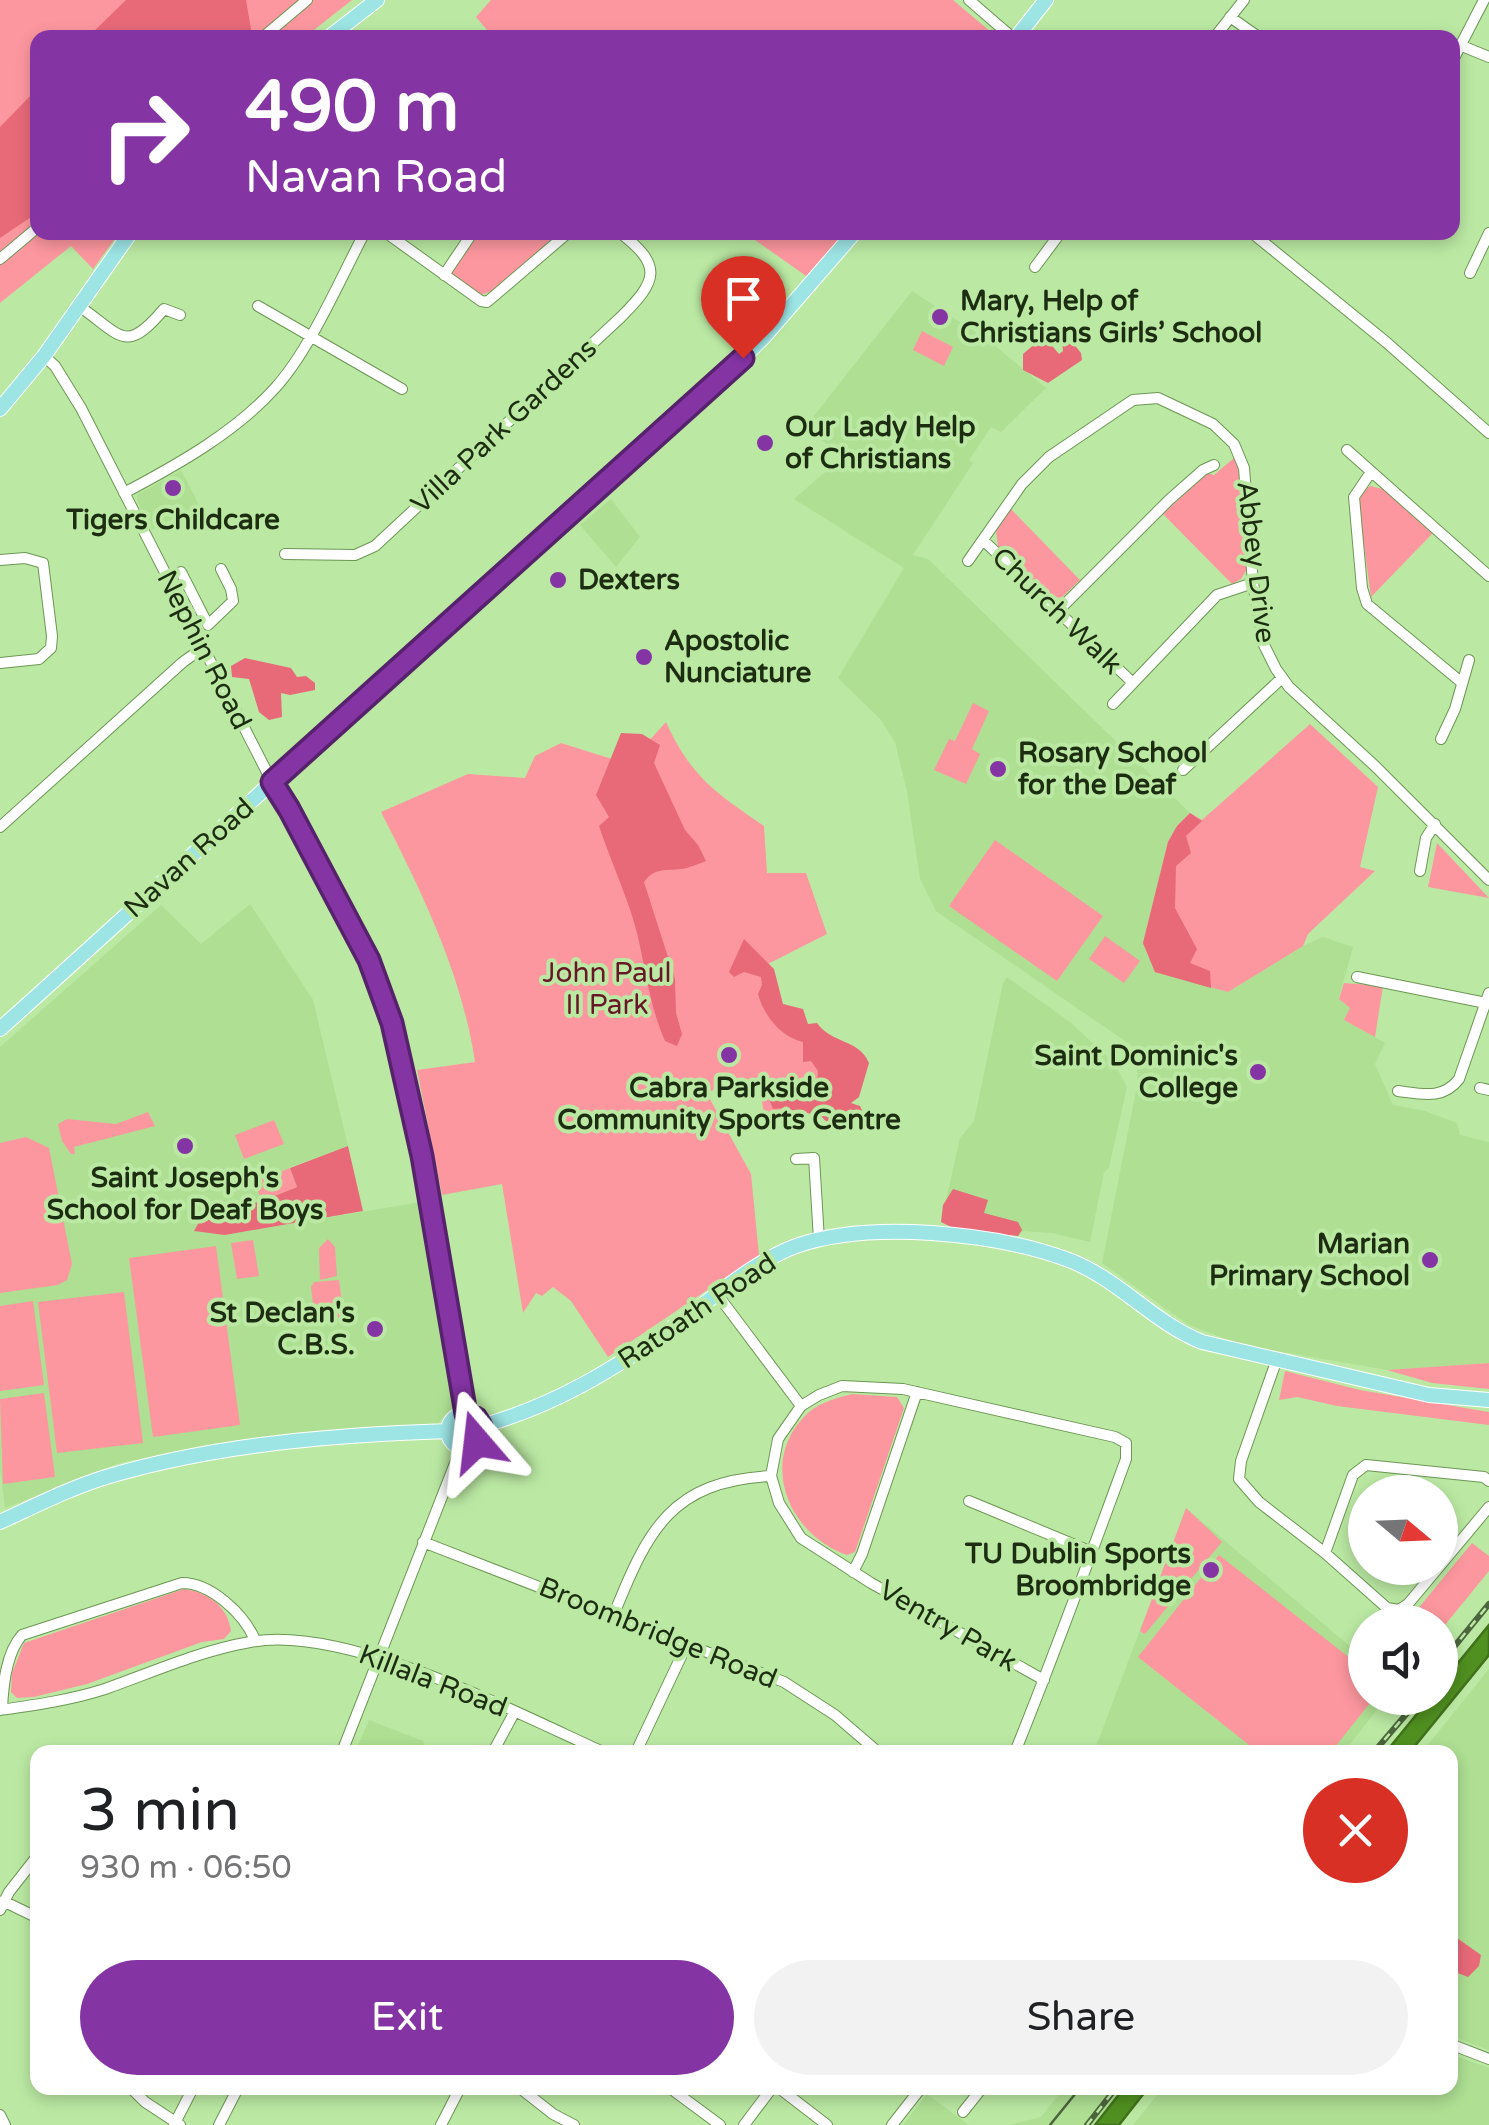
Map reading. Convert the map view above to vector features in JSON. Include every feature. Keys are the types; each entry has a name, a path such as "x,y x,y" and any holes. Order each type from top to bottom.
{"main road":[{"path":"338,30 377,0"},
{"path":"1022,30 1046,0"},
{"path":"0,409 44,356 125,240"},
{"name":"Navan Road","path":"0,1029 381,681 722,378 764,337 849,240"},
{"name":"Ratoath Road","path":"481,1426 534,1410 584,1385 780,1254 819,1240 925,1233 1048,1253 1088,1269 1185,1336 1230,1350 1429,1395 1489,1400"},
{"path":"466,1414 476,1418 481,1426 477,1442 461,1448 451,1441 448,1431 451,1420 466,1414"},
{"path":"0,1522 101,1478 161,1463 336,1436 448,1431"}],"street":[{"path":"271,30 306,0"},
{"path":"969,0 1005,30"},
{"path":"1220,30 1244,0"},
{"path":"1460,49 1484,0"},
{"path":"1230,18 1248,30"},
{"path":"1462,46 1489,57"},
{"path":"0,260 30,234"},
{"path":"1470,274 1489,234"},
{"path":"124,493 208,443 262,401 285,376 361,240"},
{"path":"396,240 481,301 488,302 560,240"},
{"path":"444,276 468,240"},
{"name":"Villa Park Gardens","path":"285,554 355,555 375,546 644,294 650,270 641,248 630,240"},
{"path":"1035,267 1056,240"},
{"path":"1261,240 1488,429"},
{"path":"80,306 124,337 136,338 164,309 180,315"},
{"path":"258,306 402,389"},
{"name":"Nephin Road","path":"44,356 55,366 80,408 272,782 369,960 392,1023 421,1148 466,1414"},
{"name":"Abbey Drive","path":"968,562 1022,484 1049,457 1133,400 1158,398 1214,424 1241,456 1253,583 1264,645 1282,678 1489,880"},
{"path":"1347,450 1489,576"},
{"path":"1059,610 1170,500 1214,465"},
{"path":"1371,472 1354,497 1365,599 1377,614 1460,682"},
{"name":"Church Walk","path":"983,540 1132,682"},
{"path":"0,560 24,558 43,563 52,636 51,648 39,659 0,663"},
{"path":"171,585 183,576 208,625 233,600 221,569"},
{"path":"1113,704 1217,596 1253,583"},
{"path":"0,827 182,662 204,648"},
{"path":"1440,739 1455,710 1469,660"},
{"path":"1183,770 1282,678"},
{"path":"1420,871 1426,838 1435,824"},
{"path":"1357,977 1487,998 1452,1089 1440,1095 1398,1091"},
{"path":"796,1159 814,1158 819,1240"},
{"path":"717,1294 801,1406"},
{"path":"1277,1360 1241,1461 1239,1478 1259,1502 1387,1608 1399,1610 1408,1604 1489,1507"},
{"path":"614,1614 655,1528 694,1492 770,1476 778,1439 801,1406 819,1394 842,1386 882,1386 1115,1437 1126,1443 1126,1460 1019,1745"},
{"name":"Ventry Park","path":"853,1572 917,1392"},
{"path":"345,1745 461,1448"},
{"path":"1325,1553 1353,1475 1366,1464 1484,1477 1489,1481"},
{"name":"Ventry Park","path":"770,1476 778,1503 800,1538 1044,1680"},
{"path":"969,1501 1092,1552"},
{"name":"Broombridge Road","path":"423,1542 784,1682 835,1715 870,1745"},
{"name":"Killala Road","path":"255,1640 236,1612 202,1586 182,1583 22,1635 8,1669 1,1710 76,1697 202,1652 255,1640 326,1643 378,1658 587,1745"},
{"path":"639,1745 687,1644"},
{"path":"497,1745 514,1712"},
{"path":"30,1866 2,1904 30,1915"},
{"path":"1458,2047 1489,2059"},
{"path":"138,2095 177,2124 190,2095"},
{"path":"219,2125 234,2095"},
{"path":"446,2123 457,2095"},
{"path":"529,2095 574,2125"},
{"path":"679,2095 720,2125"},
{"path":"744,2125 770,2095"},
{"path":"788,2095 826,2125"},
{"path":"892,2125 916,2095"},
{"path":"963,2112 976,2095"},
{"path":"0,2116 5,2125"}],"shaded area":[{"path":"126,0 246,0 251,30 95,30"},
{"path":"30,96 30,218 0,238 0,127"},
{"path":"912,291 988,340 1046,388 1001,432 991,427 969,460 973,463 913,555 928,559 1190,813 1176,826 1143,943 1228,992 1323,937 1353,947 1339,998 1350,1008 1345,1020 1385,1043 1375,1064 1393,1105 1457,1123 1460,1135 1489,1142 1489,1363 1387,1370 1242,1345 1189,1325 1102,1263 1138,1081 1135,1048 936,911 920,879 895,742 881,720 838,678 904,568 794,499 844,459 806,426"},
{"path":"1044,336 1059,354 1063,351 1062,340 1068,337 1082,360 1048,383 1023,370 1023,354"},
{"path":"181,470 199,505 152,530 137,495"},
{"path":"611,499 640,537 616,567 580,525"},
{"path":"245,658 291,668 297,677 306,676 315,683 315,690 281,693 282,717 269,720 259,712 249,679 232,677 231,666"},
{"path":"621,733 642,734 660,745 654,763 685,830 706,861 656,872 644,882 675,979 676,1013 682,1034 677,1046 665,1041 660,1028 634,923 599,826 609,817 596,795"},
{"path":"1190,813 1202,821 1186,836 1191,853 1176,866 1175,908 1197,949 1190,963 1210,971 1211,988 1155,972 1143,943 1168,842"},
{"path":"250,904 313,1000 348,1146 290,1167 262,1201 204,1215 225,1235 421,1202 455,1404 437,1425 252,1439 123,1462 5,1508 0,1470 0,1047 161,905 201,944"},
{"path":"744,939 774,969 783,1004 803,1009 808,1024 817,1023 865,1055 869,1063 859,1097 851,1103 860,1106 864,1128 840,1127 821,1116 773,1109 761,1079 776,1088 817,1085 818,1071 811,1061 803,1062 803,1042 781,1030 764,1010 758,994 761,977 744,972 734,977 729,972"},
{"path":"1007,977 1070,1022 1114,1063 1127,1087 1090,1242 1052,1233 1023,1231 1018,1236 941,1222 960,1138 974,1121"},
{"path":"348,1146 363,1211 225,1235 194,1231 203,1215 262,1201 297,1187 290,1168"},
{"path":"953,1189 988,1200 984,1213 1018,1222 1022,1230 1018,1236 957,1230 941,1222 943,1205"},
{"name":"TU Dublin Sports Broombridge","path":"1186,1508 1348,1645 1348,1715 1373,1715 1349,1745 1097,1745"},
{"path":"1489,1625 1489,1655 1458,1693 1458,1663"},
{"path":"1489,1669 1489,2050 1458,2039 1458,1745 1428,1745 1452,1715 1458,1715 1458,1707"},
{"path":"1416,1715 1440,1715 1416,1745 1392,1745"},
{"path":"369,1720 425,1745 358,1745"},
{"path":"1458,1939 1481,1955 1479,1966 1468,1977 1458,1973"},
{"path":"1458,2057 1489,2068 1489,2125 1133,2125 1157,2095 1458,2095"},
{"path":"928,2095 969,2125 903,2125"},
{"path":"1058,2095 1119,2095 1095,2125 1009,2125 1041,2117"},
{"path":"1119,2095 1143,2095 1119,2125 1095,2125"}],"green space":[{"path":"0,0 352,0 314,30 30,30 30,240 114,240 93,269 71,246 0,303"},
{"path":"491,0 953,0 989,30 487,30 476,17"},
{"path":"472,240 550,240 494,290 481,295 448,273"},
{"path":"755,240 840,240 809,278"},
{"path":"922,331 953,347 944,366 913,350"},
{"path":"1234,458 1247,569 1232,584 1163,514 1207,473 1214,475"},
{"path":"1370,486 1383,489 1433,533 1371,597 1358,501"},
{"path":"1011,509 1080,580 1061,598 1048,596 998,547 996,531"},
{"path":"973,703 989,711 972,749 980,754 966,784 934,770 949,739 955,741"},
{"name":"John Paul II Park","path":"666,722 685,757 706,782 764,826 767,873 806,873 827,934 764,966 770,1004 823,1041 841,1106 764,1114 760,1090 745,1083 706,1092 751,1174 759,1255 608,1357 571,1301 553,1287 542,1296 536,1293 523,1313 502,1184 442,1195 417,1070 475,1062 450,965 425,902 381,812 468,774 525,778 535,756 561,743 628,764"},
{"path":"1310,724 1378,787 1360,867 1375,871 1308,934 1303,946 1228,992 1155,972 1143,943 1168,842 1177,826 1190,813 1202,820"},
{"path":"995,840 1103,916 1057,981 949,906"},
{"path":"1437,843 1489,898 1428,887"},
{"path":"1105,936 1140,961 1124,983 1089,959"},
{"path":"1344,983 1383,986 1375,1037 1344,1020 1350,1008 1339,999"},
{"path":"148,1112 155,1126 74,1147 75,1154 62,1141 58,1124 67,1119 116,1124"},
{"path":"274,1120 284,1144 244,1159 235,1135"},
{"path":"26,1137 49,1148 72,1264 67,1280 58,1285 0,1293 0,1143"},
{"path":"290,1168 297,1187 262,1201 254,1182"},
{"path":"328,1239 335,1247 337,1276 320,1280 319,1248"},
{"path":"253,1240 259,1276 237,1279 231,1243"},
{"path":"216,1246 240,1425 153,1437 129,1258"},
{"path":"339,1280 344,1317 315,1321 311,1287 314,1282"},
{"path":"124,1292 143,1443 57,1453 38,1302"},
{"path":"33,1301 44,1385 0,1391 0,1306"},
{"path":"1489,1363 1489,1389 1432,1383 1387,1370"},
{"path":"1285,1371 1360,1390 1489,1412 1489,1425 1337,1406 1297,1397 1279,1400"},
{"path":"44,1393 55,1477 3,1484 0,1399"},
{"path":"852,1394 897,1397 904,1408 855,1552 847,1555 808,1530 786,1493 782,1472 793,1431 809,1412"},
{"path":"1186,1508 1222,1542 1145,1634 1140,1631"},
{"path":"1472,1543 1489,1556 1489,1571 1458,1609 1458,1605 1421,1605 1437,1585 1458,1585 1458,1560"},
{"path":"1219,1555 1348,1657 1348,1715 1360,1715 1337,1745 1249,1745 1138,1657"},
{"path":"184,1589 208,1597 226,1614 231,1631 224,1639 202,1642 87,1684 34,1697 17,1698 11,1692 12,1673 24,1643"}],"tram line":[{"path":"1050,2125 1074,2095"}],"railway":[{"path":"1458,1642 1489,1604"},
{"path":"1380,1745 1406,1715"},
{"path":"1087,2125 1111,2095"}],"place":[{"name":"Mary, Help of Christians Girls’ School","path":"940,317"},
{"name":"Our Lady Help of Christians","path":"765,443"},
{"name":"Tigers Childcare","path":"173,488"},
{"name":"Dexters","path":"558,580"},
{"name":"Apostolic Nunciature","path":"644,657"},
{"name":"Rosary School for the Deaf","path":"998,769"},
{"name":"Cabra Parkside Community Sports Centre","path":"729,1055"},
{"name":"Saint Dominic's College","path":"1258,1072"},
{"name":"Saint Joseph's School for Deaf Boys","path":"185,1146"},
{"name":"Marian Primary School","path":"1430,1260"},
{"name":"St Declan's C.B.S.","path":"375,1329"},
{"name":"TU Dublin Sports Broombridge","path":"1211,1570"}],"route":[{"path":"477,1442 481,1426 476,1418 466,1414 422,1156 392,1023 369,960 272,782 743,358"}]}
